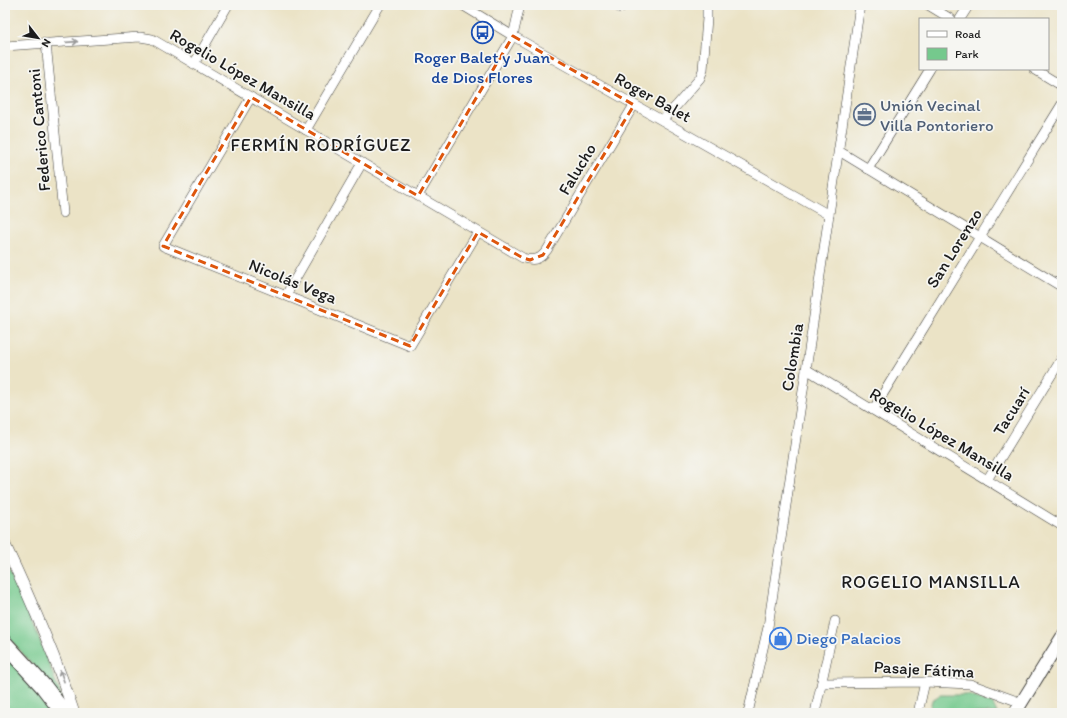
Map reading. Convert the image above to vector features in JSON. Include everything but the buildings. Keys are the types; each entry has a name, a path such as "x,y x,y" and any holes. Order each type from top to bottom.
{"highway":[{"path":"5,644 44,687 64,713"}],"main road":[{"path":"1019,708 1062,636"}],"street":[{"path":"194,64 228,5"},
{"path":"306,130 380,5"},
{"name":"Roger Balet","path":"462,5 513,36 829,215"},
{"path":"418,196 513,36 520,5"},
{"path":"662,120 700,78 703,70 707,5"},
{"name":"Colombia","path":"748,713 768,627 860,5"},
{"path":"928,5 949,18"},
{"path":"961,18 969,5"},
{"name":"Rogelio López Mansilla","path":"5,46 143,38 152,39 522,258 530,260 538,259 547,250"},
{"name":"Federico Cantoni","path":"46,43 62,213"},
{"path":"868,169 929,70"},
{"path":"1036,70 1062,86"},
{"name":"Nicolás Vega","path":"250,98 163,246 410,346 478,232"},
{"name":"San Lorenzo","path":"873,410 1062,104"},
{"name":"Falucho","path":"547,250 634,105"},
{"path":"839,150 1062,287"},
{"path":"286,295 362,163"},
{"name":"Tacuarí","path":"987,480 1062,358"},
{"name":"Rogelio López Mansilla","path":"806,369 1062,526"},
{"path":"5,545 29,595 74,713"},
{"path":"815,713 835,621"},
{"path":"918,713 925,682"},
{"name":"Pasaje Fátima","path":"822,683 925,682 970,684 1019,708"}],"highlighted area":[{"path":"513,36 634,105 543,255 530,260 523,258 478,232 410,346 163,246 251,97 418,196"}],"green space":[{"path":"5,563 37,633 64,703 5,634"},
{"path":"5,650 59,713 5,713"},
{"path":"940,695 968,695 993,704 997,713 929,713 932,700"}],"place":[{"name":"Roger Balet y Juan de Dios Flores","path":"482,33"},
{"name":"Unión Vecinal Villa Pontoriero","path":"865,115"},
{"name":"Diego Palacios","path":"780,638"}],"district":[{"name":"FERMÍN RODRÍGUEZ","path":"321,145"},
{"name":"ROGELIO MANSILLA","path":"931,582"}]}
